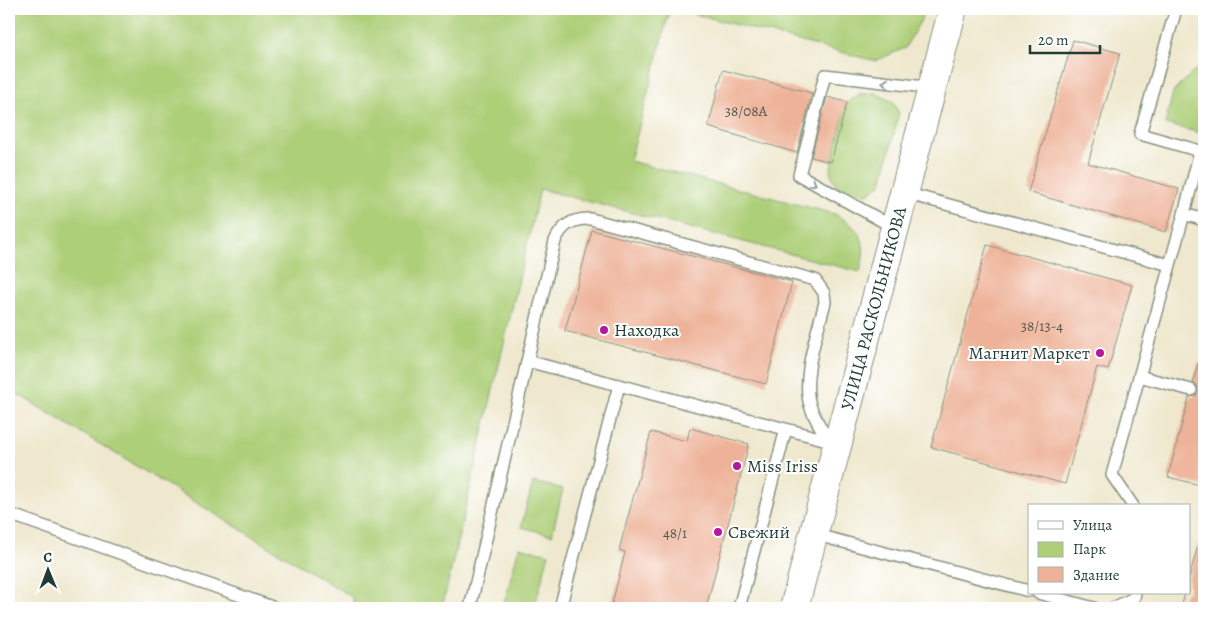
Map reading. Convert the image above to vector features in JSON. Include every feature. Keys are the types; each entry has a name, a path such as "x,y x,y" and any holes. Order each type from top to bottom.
{"street":[{"name":"УЛИЦА РАСКОЛЬНИКОВА","path":"794,608 813,534 832,441 905,193 953,9"}],"lane":[{"path":"1132,504 1112,475 1200,151 1140,134 1176,9"},
{"path":"895,228 798,175 825,75 933,88"},
{"path":"905,193 1170,265"},
{"path":"1184,214 1204,220"},
{"path":"470,608 555,241 559,231 565,225 581,218 610,224 815,280 824,293 826,302 808,378 808,392 811,409 832,441"},
{"path":"527,361 832,441"},
{"path":"1139,376 1191,390"},
{"path":"560,608 619,385"},
{"path":"738,608 786,429"},
{"path":"9,514 276,608"},
{"path":"813,534 1028,591"},
{"path":"1042,594 1094,608"},
{"path":"1113,608 1134,598 1135,594"}],"green space":[{"path":"9,9 670,9 630,161 835,214 852,225 861,237 863,252 860,272 540,189 442,608 355,608 352,597 9,389"},
{"path":"675,9 923,9 921,20 905,48 875,61"},
{"path":"1204,61 1204,134 1165,124 1173,92"},
{"path":"875,93 893,102 899,113 882,183 868,194 849,193 837,187 830,172 846,104 859,94"},
{"path":"533,482 563,489 552,535 521,527"},
{"path":"519,547 549,554 534,608 524,608 504,603"}],"building":[{"path":"1073,40 1120,53 1088,163 1179,189 1166,232 1028,192"},
{"path":"723,70 812,93 797,153 708,127"},
{"path":"827,97 847,102 831,162 811,157"},
{"path":"592,230 792,282 766,384 565,331"},
{"path":"987,245 1132,285 1108,370 1097,367 1065,484 931,447"},
{"path":"1198,363 1204,364 1204,486 1168,477 1189,397 1196,396 1198,391 1197,385 1193,383"},
{"path":"690,428 749,444 706,608 611,608 625,552 619,550 651,432 687,441"},
{"path":"1198,545 1204,545 1204,608 1181,608 1185,594 1190,594 1190,574"}],"place":[{"name":"Находка","path":"604,330"},
{"name":"Магнит Маркет","path":"1100,353"},
{"name":"Miss Iriss","path":"737,466"},
{"name":"Свежий","path":"718,532"}]}
